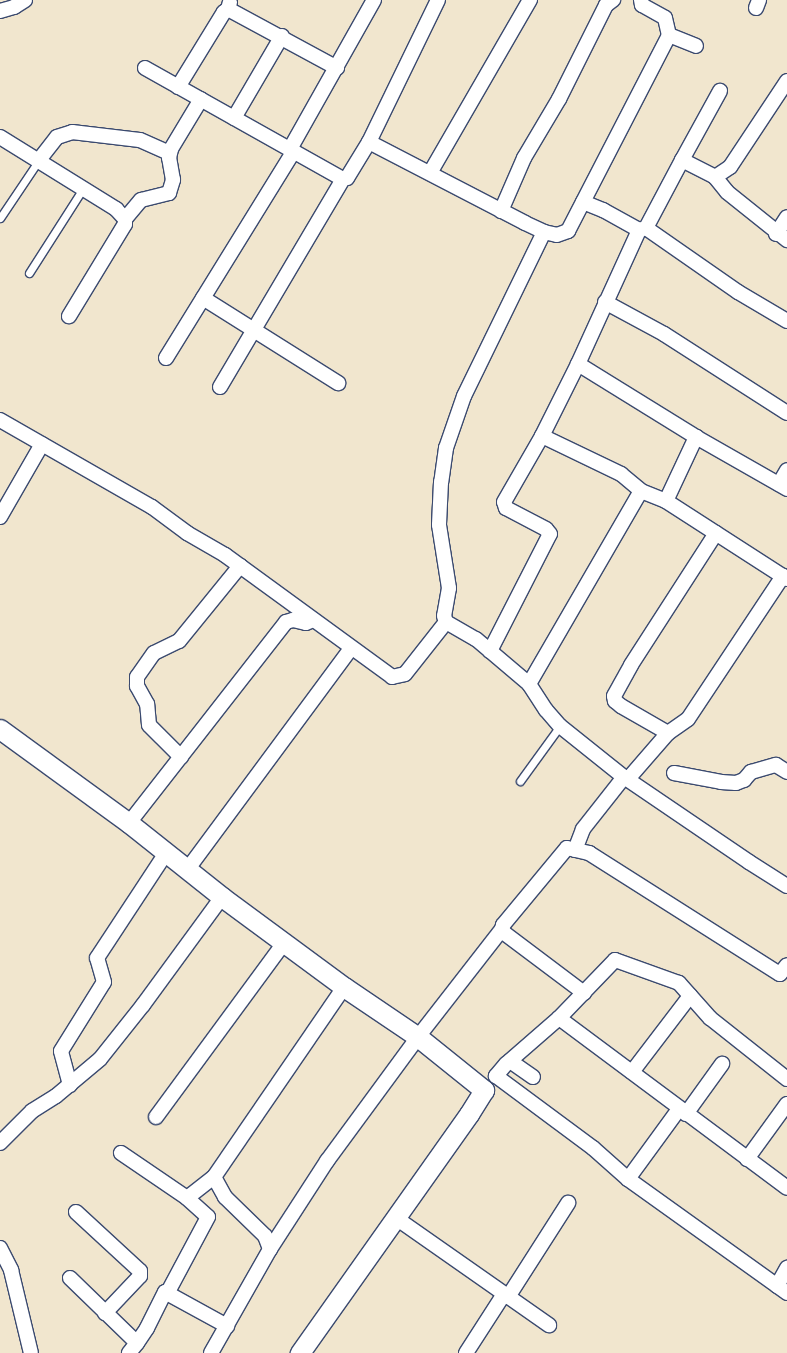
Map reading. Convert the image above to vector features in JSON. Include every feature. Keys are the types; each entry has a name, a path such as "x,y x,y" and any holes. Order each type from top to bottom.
{"main road":[{"path":"0,729 129,823 222,897 344,987 490,1083 300,1353"}],"street":[{"path":"0,11 14,8 25,0"},
{"path":"166,358 292,150 374,0"},
{"path":"220,387 344,179 347,178 369,142 438,0"},
{"path":"430,173 530,0"},
{"path":"369,142 544,232 558,235 568,231 669,35 666,18 642,5 641,0"},
{"path":"501,211 524,158 559,99 606,2"},
{"path":"178,87 229,5 337,68"},
{"path":"669,35 696,46"},
{"path":"234,118 282,36"},
{"path":"145,68 344,179"},
{"path":"715,177 730,167 787,81"},
{"path":"490,651 550,534 546,528 504,505 542,436 578,364 605,302 642,229 720,91"},
{"path":"69,316 125,224 125,219 141,200 169,193 172,180 169,153 201,99"},
{"path":"39,160 57,137 72,132 140,140 169,153"},
{"path":"0,137 116,210 125,219"},
{"path":"682,160 715,177 727,192 782,237 787,218"},
{"path":"583,202 642,229 787,322"},
{"path":"544,232 464,396 446,448 441,482 439,525 449,588 444,616 446,622 490,651 529,684 546,710 560,726 626,778 748,862 787,886"},
{"path":"203,298 338,383"},
{"path":"605,302 664,334 787,413"},
{"path":"578,364 696,437 783,486 787,470"},
{"path":"0,420 152,507 179,528 240,566 392,677 399,677 405,674 446,622"},
{"path":"542,436 621,474 641,491 666,501 785,578 688,719 668,733 626,778 583,829 575,850"},
{"path":"666,501 696,437"},
{"path":"0,517 42,444"},
{"path":"529,684 641,491"},
{"path":"668,733 615,702 614,696 631,665 716,533"},
{"path":"181,757 149,725 147,704 136,686 137,677 154,653 178,641 240,566"},
{"path":"129,823 286,622 292,620 306,623 312,620"},
{"path":"187,870 352,648"},
{"path":"674,772 721,782 736,783 744,780 751,772 776,765 787,772"},
{"path":"212,1353 270,1249 326,1161 418,1037 567,848 589,853 780,974 787,965"},
{"path":"70,1085 61,1051 104,982 96,958 166,853"},
{"path":"0,1143 32,1111 70,1085 100,1059 143,1005 222,897"},
{"path":"502,929 504,933 584,993"},
{"path":"156,1117 284,943"},
{"path":"787,1079 710,1018 679,983 615,960 559,1018 510,1061 490,1083 593,1148 628,1179 782,1289 787,1268"},
{"path":"187,1198 214,1177 344,987"},
{"path":"632,1072 690,996"},
{"path":"559,1018 787,1188"},
{"path":"510,1061 533,1077"},
{"path":"628,1179 722,1064"},
{"path":"747,1159 787,1104"},
{"path":"70,1278 105,1313 133,1348 147,1328 163,1293 168,1292 208,1217 187,1198 121,1153"},
{"path":"214,1177 225,1197 265,1236 270,1249"},
{"path":"466,1353 568,1203"},
{"path":"76,1212 140,1271 140,1276 105,1313"},
{"path":"396,1218 549,1325"},
{"path":"0,1248 11,1270 31,1353"},
{"path":"168,1292 227,1326"}],"lane":[{"path":"0,218 39,160"},
{"path":"29,273 82,190"},
{"path":"520,781 560,726"}]}
